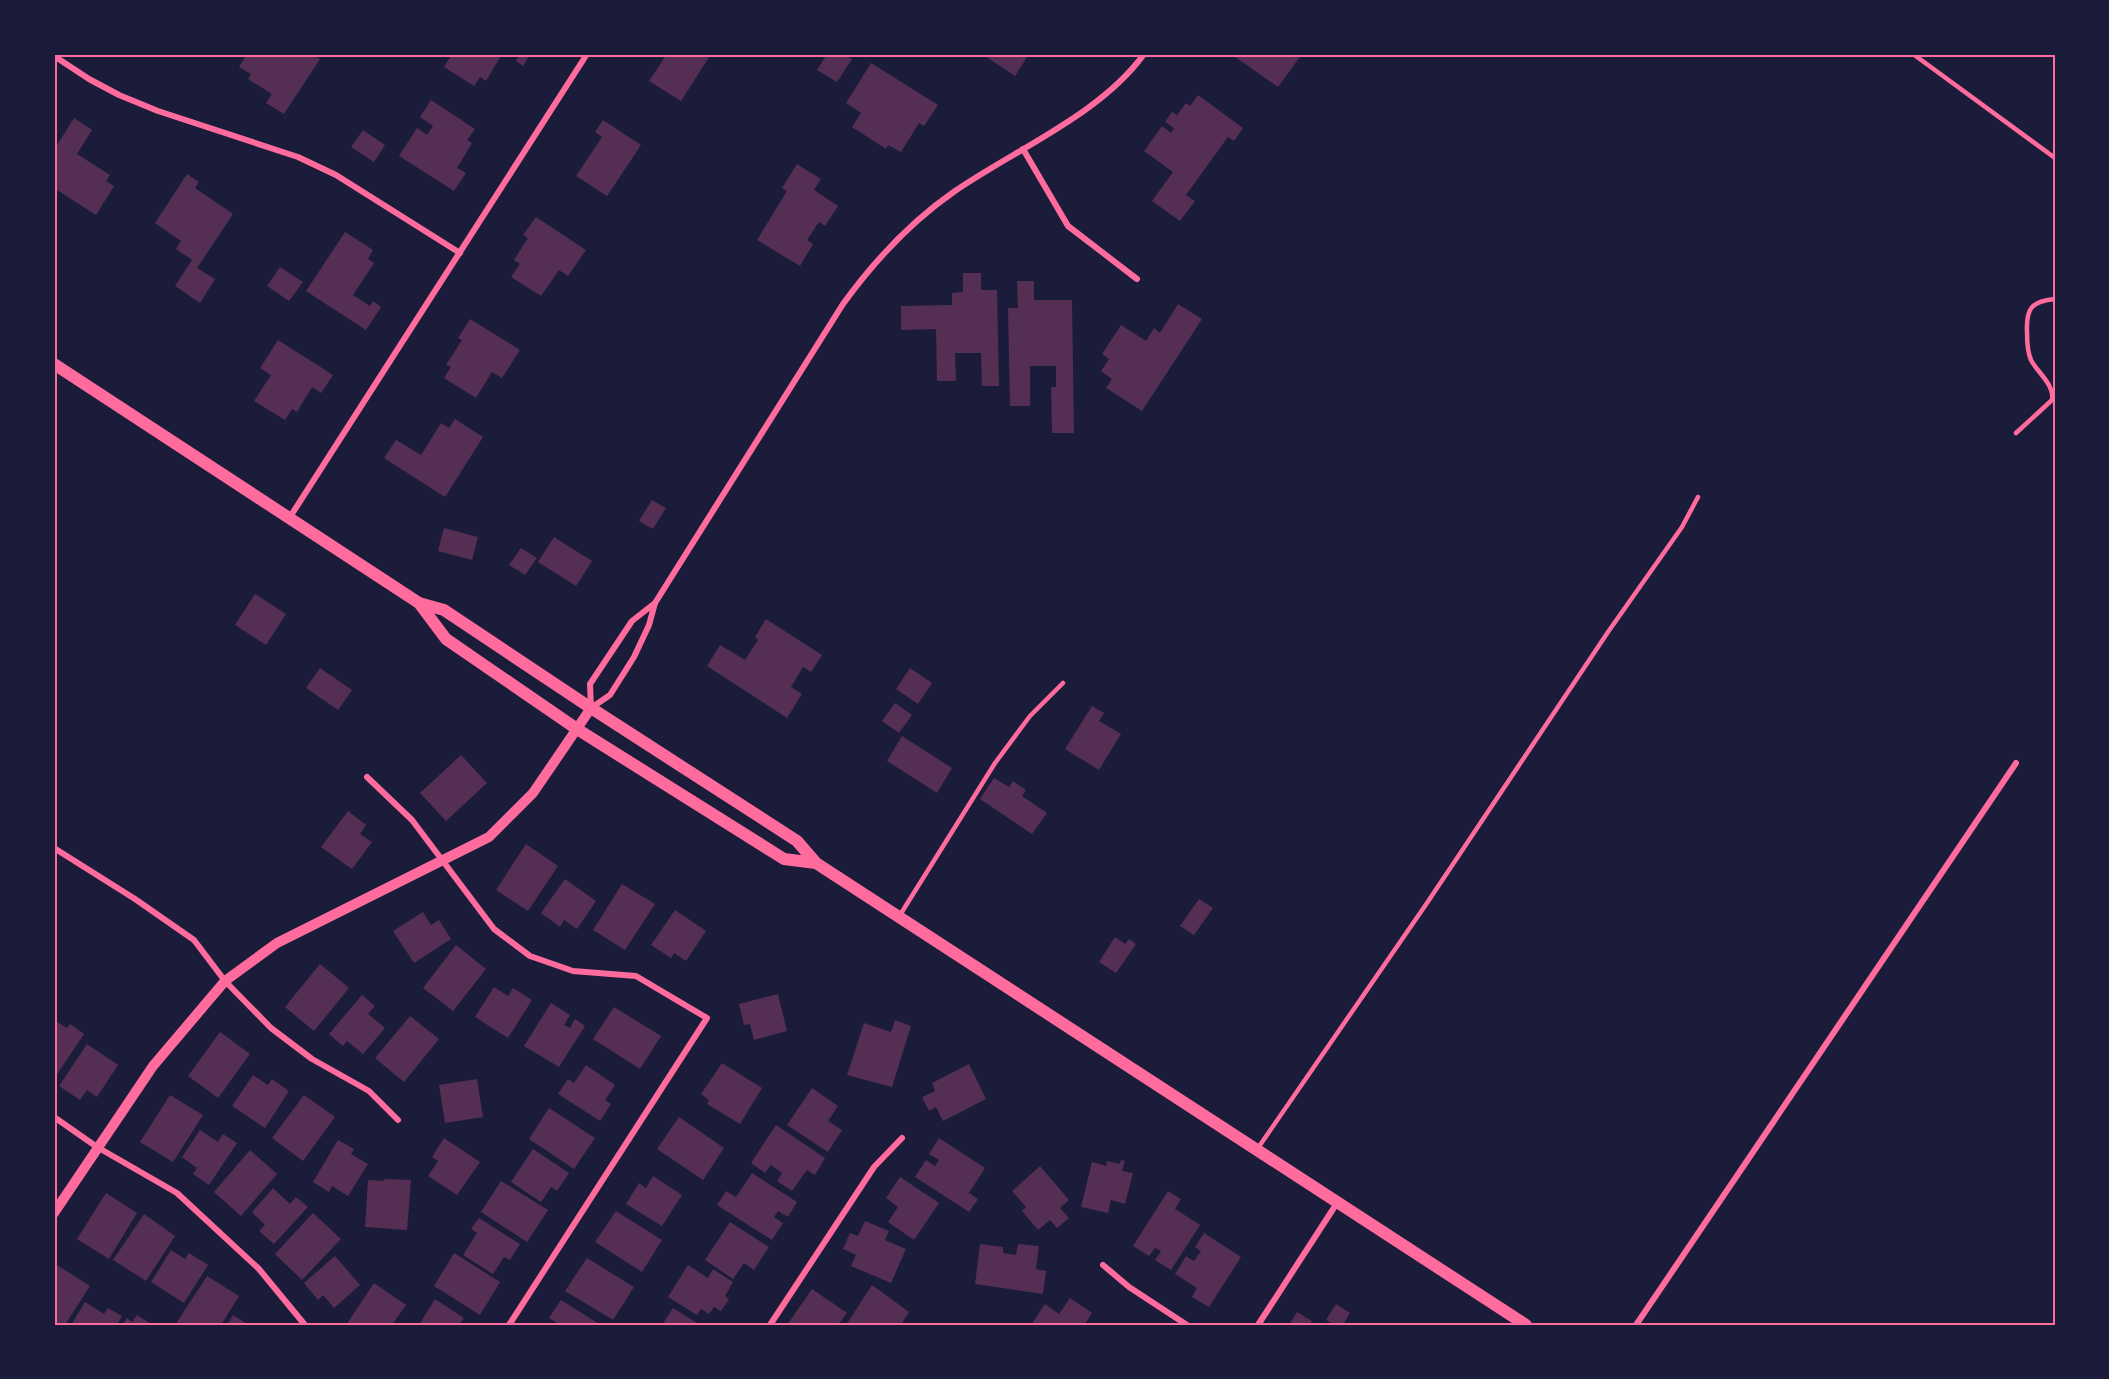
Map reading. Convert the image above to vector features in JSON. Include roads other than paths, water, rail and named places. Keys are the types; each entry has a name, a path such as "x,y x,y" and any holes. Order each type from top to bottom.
{"main road":[{"path":"54,364 419,603 444,610 797,841 816,863 1526,1325"},
{"path":"419,603 446,639 577,729 784,860 816,863"}],"street":[{"path":"290,518 587,54"},
{"path":"54,1213 153,1066 225,981 277,943 489,837 533,793 591,708 610,695 634,657 649,625 655,603 843,303 872,265 917,220 955,191 1087,108 1116,86 1144,54"},
{"path":"54,56 109,90 158,111 262,144 336,175 460,254"},
{"path":"1023,148 1068,226 1137,279"},
{"path":"591,708 590,684 632,621 655,603"},
{"path":"1636,1325 2016,763"},
{"path":"367,777 412,820 494,929 530,956 573,971 636,976 707,1018 509,1325"},
{"path":"54,848 135,899 194,940 225,981 271,1028 312,1059 369,1091 398,1120"},
{"path":"54,1117 97,1147 177,1193 258,1269 305,1325"},
{"path":"770,1325 874,1167 902,1138"},
{"path":"1258,1325 1337,1203"},
{"path":"1103,1265 1129,1287 1187,1325"}],"lane":[{"path":"1913,54 2055,158"},
{"path":"2016,433 2046,408 2052,400 2050,387 2031,360 2027,348 2026,315 2043,300 2055,298"},
{"path":"1257,1150 1427,903 1608,632 1682,527 1698,497"},
{"path":"899,917 995,762 1030,716 1063,683"}]}
